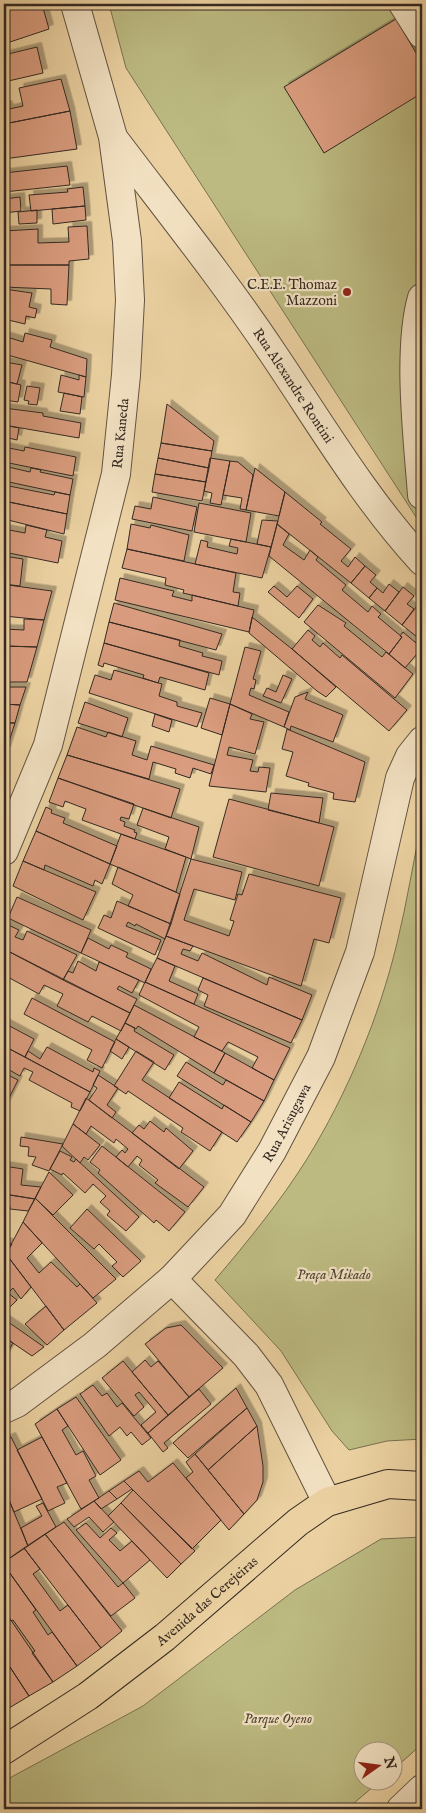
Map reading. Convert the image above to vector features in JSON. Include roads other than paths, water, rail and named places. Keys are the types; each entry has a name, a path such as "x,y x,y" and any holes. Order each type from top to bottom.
{"main road":[{"name":"Avenida das Cerejeiras","path":"4,1750 88,1696 165,1637 298,1522 327,1502 388,1484 422,1486"}],"street":[{"name":"Rua Kaneda","path":"4,851 48,745 116,474 126,375 130,300 127,241 113,137 75,4"},
{"path":"404,4 422,34"},
{"name":"Rua Alexandre Rontini","path":"113,137 272,351 331,444 394,531 422,561"},
{"path":"422,298 419,310 415,359 422,495"},
{"name":"Rua Arisugawa","path":"4,1409 17,1403 96,1345 172,1279 232,1215 272,1151 321,1057 360,952 400,778 410,756 422,741"},
{"path":"172,1279 246,1355 269,1385 327,1502"},
{"path":"401,1809 422,1789"}],"place":[{"name":"C.E.E. Thomaz Mazzoni","path":"347,292"}],"park label":[{"name":"Praça Mikado","path":"334,1274"},
{"name":"Parque Oyeno","path":"278,1718"}]}
